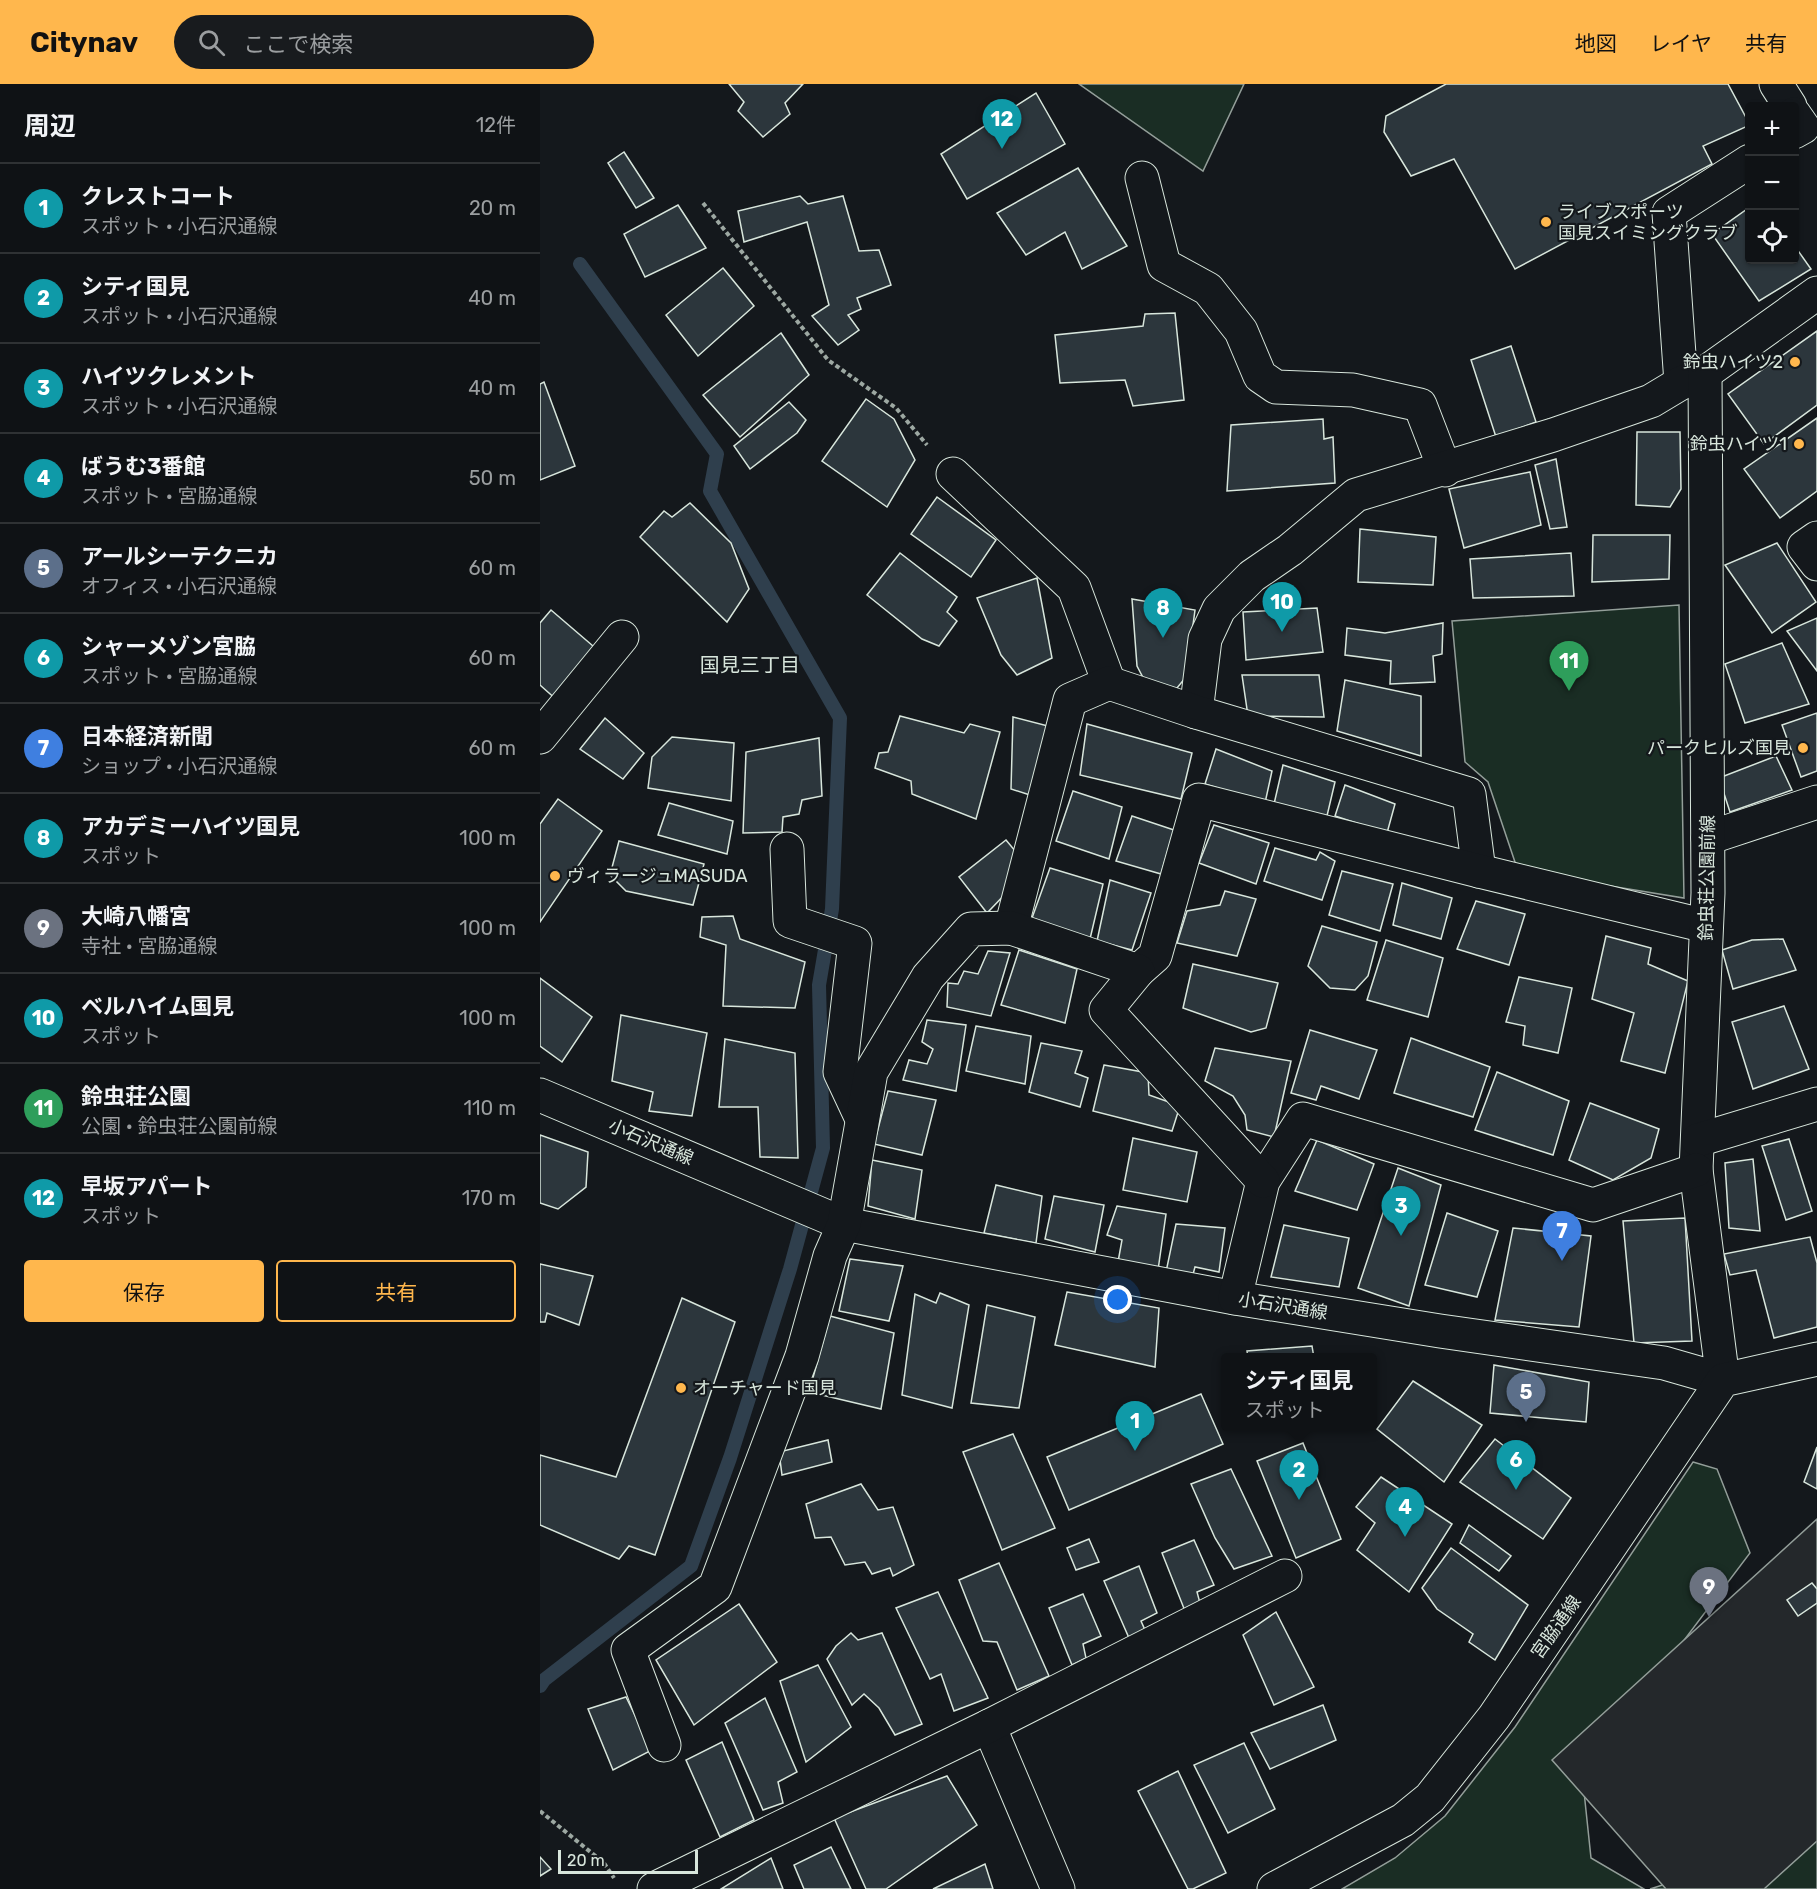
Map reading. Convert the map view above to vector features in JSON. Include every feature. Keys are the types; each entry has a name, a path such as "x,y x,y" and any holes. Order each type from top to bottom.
{"street":[{"path":"1776,84 1787,102"},
{"name":"鈴虫荘公園前線","path":"1723,1380 1697,1155 1708,838 1693,378 1669,213 1745,164"},
{"path":"1143,178 1164,265 1208,289 1241,332 1260,376 1276,387 1353,390 1420,405 1444,470"},
{"path":"1196,712 1205,639 1219,609 1252,576 1290,550 1356,495 1444,470 1651,401 1693,378 1817,293"},
{"path":"953,474 1074,588 1109,683"},
{"path":"1817,538 1804,547 1817,564"},
{"path":"546,717 622,637"},
{"path":"1011,928 1070,700 1109,683 1196,712 1468,794 1479,871"},
{"path":"1263,1181 1106,1010 1138,971 1155,956 1200,800 1706,926"},
{"path":"1708,838 1817,802"},
{"path":"787,849 789,921 855,943 840,1072 862,1119"},
{"path":"664,1745 628,1650 715,1587 802,1356 830,1256 843,1224 871,1072 927,977 971,929 1011,928 1138,971"},
{"name":"小石沢通線","path":"540,1095 843,1224 1235,1298 1440,1331 1665,1362 1723,1380"},
{"path":"1235,1298 1263,1181 1303,1119 1593,1205 1697,1155 1817,1104"},
{"path":"1723,1380 1813,1365"},
{"name":"宮脇通線","path":"1274,1889 1403,1820 1430,1798 1494,1717 1723,1380"},
{"path":"654,1889 990,1726 1285,1576"},
{"path":"990,1726 1058,1889"}],"path":[{"path":"703,202 828,360 896,408 953,474"},
{"path":"540,1811 604,1863 615,1880"}],"green space":[{"path":"1079,84 1244,84 1203,171"},
{"path":"1679,605 1684,898 1518,871 1488,782 1465,762 1452,621"},
{"path":"1693,1462 1717,1469 1750,1553 1648,1688 1581,1763 1591,1858 1644,1889 1342,1889 1395,1858 1445,1816 1515,1727"},
{"path":"1817,1815 1817,1889 1650,1889 1751,1857"}],"shaded area":[{"path":"1817,1519 1817,1841 1764,1889 1666,1889 1552,1760"}],"building":[{"path":"729,84 803,84 785,103 790,114 763,137 738,111 744,102"},
{"name":"ライブスポーツ 国見スイミングクラブ","path":"1446,84 1728,84 1745,116 1745,127 1703,146 1712,164 1515,269 1454,159 1411,176 1384,132 1386,116"},
{"path":"1036,93 1065,144 967,199 941,154"},
{"path":"624,152 654,198 636,208 608,163"},
{"path":"1078,168 1127,246 1082,269 1065,232 1026,255 997,213"},
{"path":"800,196 808,204 843,196 859,251 879,250 891,285 857,298 861,309 848,315 859,330 838,345 812,316 829,305 807,222 744,242 738,211"},
{"path":"678,205 706,248 645,277 624,234"},
{"path":"1745,211 1745,264 1799,264 1799,252 1811,269 1759,301 1712,234"},
{"path":"723,268 754,306 698,356 666,315"},
{"path":"1175,313 1184,400 1133,406 1125,380 1060,383 1055,335 1143,326 1145,314"},
{"name":"鈴虫ハイツ2","path":"1817,331 1817,405 1764,444 1728,394"},
{"path":"781,333 809,375 740,437 703,395"},
{"path":"1511,346 1536,422 1496,437 1471,360"},
{"path":"544,382 575,466 540,480 540,384"},
{"path":"866,399 894,419 915,460 887,507 822,461"},
{"path":"789,402 806,420 797,433 750,469 734,446"},
{"name":"鈴虫ハイツ1","path":"1817,418 1817,491 1780,518 1744,469"},
{"path":"1323,419 1324,439 1333,437 1335,483 1227,491 1231,425"},
{"path":"1637,432 1680,432 1681,489 1670,507 1636,505"},
{"path":"1556,459 1567,527 1550,529 1535,465"},
{"path":"1530,472 1541,525 1464,548 1449,489"},
{"path":"937,497 996,540 971,577 911,534"},
{"path":"690,503 731,543 749,589 727,622 640,537 664,511 672,517"},
{"path":"1360,529 1436,537 1433,585 1358,582"},
{"path":"1593,535 1670,535 1669,579 1592,582"},
{"path":"1777,543 1816,602 1772,633 1725,565"},
{"path":"900,553 957,597 947,612 957,621 939,646 922,639 867,595"},
{"path":"1571,553 1574,596 1473,598 1470,559"},
{"path":"1037,578 1052,658 1017,675 1001,655 977,598"},
{"path":"1132,599 1195,610 1186,677 1177,688 1148,687 1137,666"},
{"path":"1317,608 1323,652 1246,660 1243,612"},
{"path":"551,610 600,652 558,701 540,685 540,623"},
{"path":"1817,618 1817,671 1787,631"},
{"path":"1443,623 1442,654 1433,656 1435,682 1390,684 1391,661 1345,655 1347,628 1385,633"},
{"path":"1782,643 1809,704 1745,723 1725,664"},
{"path":"1242,675 1319,675 1324,717 1248,716"},
{"path":"1345,680 1421,696 1421,756 1337,731"},
{"name":"パークヒルズ国見","path":"1817,713 1817,771 1801,777 1782,725"},
{"path":"900,716 964,733 970,724 1000,732 976,819 912,794 911,781 875,768 879,753 888,752"},
{"path":"1013,717 1048,726 1030,795 1011,789"},
{"path":"605,718 644,753 623,779 580,749"},
{"path":"1087,724 1192,753 1181,799 1080,775"},
{"path":"672,737 734,743 731,801 648,788 652,757"},
{"path":"819,738 822,796 802,800 799,814 783,817 782,832 743,833 746,752"},
{"path":"1216,749 1272,771 1265,803 1205,784"},
{"path":"1776,756 1792,790 1730,812 1719,778"},
{"path":"1283,765 1335,782 1326,820 1274,804"},
{"path":"1345,785 1395,804 1387,833 1335,816"},
{"path":"1073,791 1122,807 1109,859 1056,841"},
{"name":"ヴィラージュMASUDA","path":"558,799 602,831 540,922 540,824"},
{"path":"669,803 733,821 727,854 658,835"},
{"path":"1132,816 1174,830 1161,874 1116,861"},
{"path":"1214,825 1269,843 1256,884 1199,863"},
{"path":"1006,840 1021,858 1009,890 987,913 959,877"},
{"path":"619,841 704,864 693,905 626,891 610,875"},
{"path":"1275,848 1316,860 1320,852 1335,861 1322,900 1264,881"},
{"path":"1050,868 1103,884 1090,939 1032,918"},
{"path":"1342,871 1393,884 1380,931 1329,915"},
{"path":"1110,880 1151,893 1132,950 1097,941"},
{"path":"1402,883 1452,898 1441,939 1393,925"},
{"path":"1225,891 1256,899 1237,956 1177,943 1187,911 1220,905"},
{"path":"1476,901 1525,914 1509,965 1457,949"},
{"path":"733,916 740,939 805,962 795,1008 723,1006 726,945 700,937 702,917"},
{"path":"1322,926 1377,942 1368,976 1355,990 1330,988 1308,966"},
{"path":"1606,936 1651,948 1648,964 1688,981 1665,1073 1621,1061 1634,1013 1592,999"},
{"path":"1783,939 1796,970 1733,989 1722,950 1752,940"},
{"path":"1386,940 1443,958 1428,1017 1367,1000"},
{"path":"1019,950 1077,969 1065,1023 1001,1005"},
{"path":"988,951 1010,953 991,1016 947,1007 948,983 958,984 964,971 978,974"},
{"path":"1193,964 1278,983 1266,1028 1251,1032 1183,1008"},
{"path":"1519,977 1572,988 1558,1053 1523,1045 1525,1026 1506,1022"},
{"path":"540,978 592,1017 562,1062 540,1046"},
{"path":"1784,1006 1809,1069 1753,1089 1732,1022"},
{"path":"621,1015 707,1033 692,1116 649,1111 653,1092 612,1081"},
{"path":"927,1020 966,1025 956,1091 903,1080 909,1060 927,1064 933,1049 922,1042"},
{"path":"976,1026 1031,1036 1025,1084 966,1071"},
{"path":"1310,1030 1377,1050 1359,1099 1321,1086 1316,1100 1291,1093"},
{"path":"1411,1038 1490,1067 1473,1117 1394,1093"},
{"path":"725,1039 795,1053 798,1158 760,1157 758,1107 719,1107"},
{"path":"1041,1043 1082,1051 1075,1073 1088,1078 1080,1107 1029,1092"},
{"path":"1215,1048 1291,1061 1274,1137 1247,1130 1245,1115 1233,1096 1205,1081"},
{"path":"1104,1065 1148,1073 1149,1095 1180,1106 1172,1131 1093,1111"},
{"path":"1497,1072 1569,1101 1553,1155 1475,1130"},
{"path":"888,1091 936,1100 922,1155 874,1144"},
{"path":"1590,1103 1659,1129 1651,1158 1613,1180 1569,1160"},
{"path":"540,1135 588,1152 586,1187 558,1209 540,1203"},
{"path":"1133,1138 1197,1152 1187,1202 1123,1190"},
{"path":"1789,1139 1812,1211 1786,1220 1762,1146"},
{"path":"1317,1140 1374,1164 1357,1210 1295,1191"},
{"path":"1753,1159 1760,1231 1729,1228 1725,1163"},
{"path":"872,1160 922,1170 915,1219 868,1206"},
{"path":"1398,1168 1441,1185 1409,1306 1358,1288"},
{"path":"996,1185 1042,1196 1036,1243 984,1233"},
{"path":"1054,1196 1104,1205 1095,1252 1045,1239"},
{"path":"1117,1206 1166,1214 1158,1270 1118,1262 1122,1240 1107,1235"},
{"path":"1447,1213 1498,1231 1477,1297 1425,1285"},
{"path":"1685,1218 1692,1341 1634,1343 1623,1221"},
{"path":"1176,1224 1225,1228 1219,1272 1195,1267 1192,1278 1166,1272"},
{"path":"1284,1225 1349,1238 1339,1287 1271,1277"},
{"path":"1513,1228 1591,1236 1579,1327 1495,1320"},
{"path":"1810,1237 1817,1263 1817,1327 1774,1338 1756,1270 1730,1275 1724,1254"},
{"path":"850,1259 903,1266 889,1321 839,1311"},
{"path":"540,1264 593,1276 579,1325 547,1313 545,1322 540,1322"},
{"path":"1067,1292 1159,1308 1155,1367 1055,1345"},
{"path":"940,1293 969,1305 952,1408 902,1395 915,1294 936,1303"},
{"name":"オーチャード国見","path":"682,1298 735,1322 655,1555 629,1546 619,1559 540,1525 540,1455 616,1477"},
{"path":"987,1305 1035,1317 1019,1408 971,1403"},
{"path":"830,1316 894,1333 881,1409 809,1392"},
{"path":"1312,1346 1313,1353 1247,1353 1247,1351"},
{"path":"1494,1365 1589,1382 1586,1422 1490,1413"},
{"path":"1413,1381 1482,1425 1444,1482 1377,1429"},
{"path":"1201,1394 1223,1444 1069,1510 1047,1457"},
{"path":"1013,1434 1055,1528 1002,1550 963,1452"},
{"path":"1495,1439 1571,1498 1543,1539 1460,1482"},
{"path":"828,1440 832,1462 782,1475 779,1452"},
{"path":"1303,1443 1341,1539 1296,1558 1257,1461"},
{"path":"1817,1447 1817,1489 1804,1482"},
{"path":"1231,1469 1272,1556 1234,1569 1215,1538 1191,1484"},
{"path":"1381,1477 1452,1524 1409,1592 1357,1550 1375,1523 1356,1507"},
{"path":"861,1484 878,1510 893,1507 914,1565 893,1576 890,1568 872,1574 865,1562 845,1565 831,1537 815,1538 806,1504"},
{"path":"1469,1525 1511,1556 1499,1571 1460,1543"},
{"path":"1089,1539 1099,1562 1076,1570 1067,1548"},
{"path":"1194,1540 1214,1585 1197,1592 1200,1603 1185,1611 1162,1553"},
{"path":"1451,1548 1528,1605 1495,1660 1469,1642 1473,1634 1437,1609 1422,1588"},
{"path":"999,1563 1049,1676 1017,1690 997,1642 983,1641 959,1580"},
{"path":"1139,1566 1157,1613 1141,1621 1145,1630 1129,1638 1104,1581"},
{"path":"1812,1583 1817,1589 1817,1603 1798,1616 1787,1600"},
{"path":"938,1592 988,1698 954,1711 941,1674 930,1679 896,1608"},
{"path":"1083,1594 1101,1636 1083,1644 1086,1658 1072,1665 1049,1608"},
{"path":"739,1604 777,1662 694,1725 656,1660"},
{"path":"1276,1612 1314,1687 1274,1705 1243,1635"},
{"path":"851,1633 858,1640 882,1633 922,1724 895,1735 879,1708 864,1694 852,1705 827,1659 836,1646"},
{"path":"818,1665 851,1727 806,1762 780,1681"},
{"path":"626,1697 652,1750 613,1770 588,1709"},
{"path":"765,1698 797,1772 778,1782 783,1803 763,1810 725,1723"},
{"path":"1323,1705 1336,1740 1270,1769 1251,1733"},
{"path":"722,1742 754,1820 720,1837 686,1760"},
{"path":"1244,1743 1275,1809 1228,1833 1194,1765"},
{"path":"1178,1771 1226,1873 1193,1889 1188,1889 1138,1791"},
{"path":"947,1776 977,1825 886,1889 866,1889 834,1818"},
{"path":"831,1847 851,1889 804,1889 794,1865"},
{"path":"540,1857 551,1869 540,1876"},
{"path":"771,1858 783,1889 721,1889"},
{"path":"985,1864 993,1889 933,1889"}],"waterway":[{"path":"540,1686 544,1680 691,1566 730,1458 790,1269 823,1148 819,985 832,909 840,718 710,491 717,454 580,264"}],"place":[{"name":"早坂アパート","path":"1002,149"},
{"name":"ライブスポーツ 国見スイミングクラブ","path":"1546,222"},
{"name":"鈴虫ハイツ2","path":"1795,362"},
{"name":"鈴虫ハイツ1","path":"1799,444"},
{"name":"ベルハイム国見","path":"1282,632"},
{"name":"アカデミーハイツ国見","path":"1163,638"},
{"name":"鈴虫荘公園","path":"1569,691"},
{"name":"パークヒルズ国見","path":"1803,748"},
{"name":"ヴィラージュMASUDA","path":"555,876"},
{"name":"ハイツクレメント","path":"1401,1236"},
{"name":"日本経済新聞","path":"1562,1261"},
{"name":"オーチャード国見","path":"681,1388"},
{"name":"アールシーテクニカ","path":"1526,1422"},
{"name":"クレストコート","path":"1135,1451"},
{"name":"シャーメゾン宮脇","path":"1516,1490"},
{"name":"シティ国見","path":"1299,1500"},
{"name":"ばうむ3番館","path":"1405,1537"},
{"name":"大崎八幡宮","path":"1709,1617"}],"district":[{"name":"国見三丁目","path":"750,665"}]}
